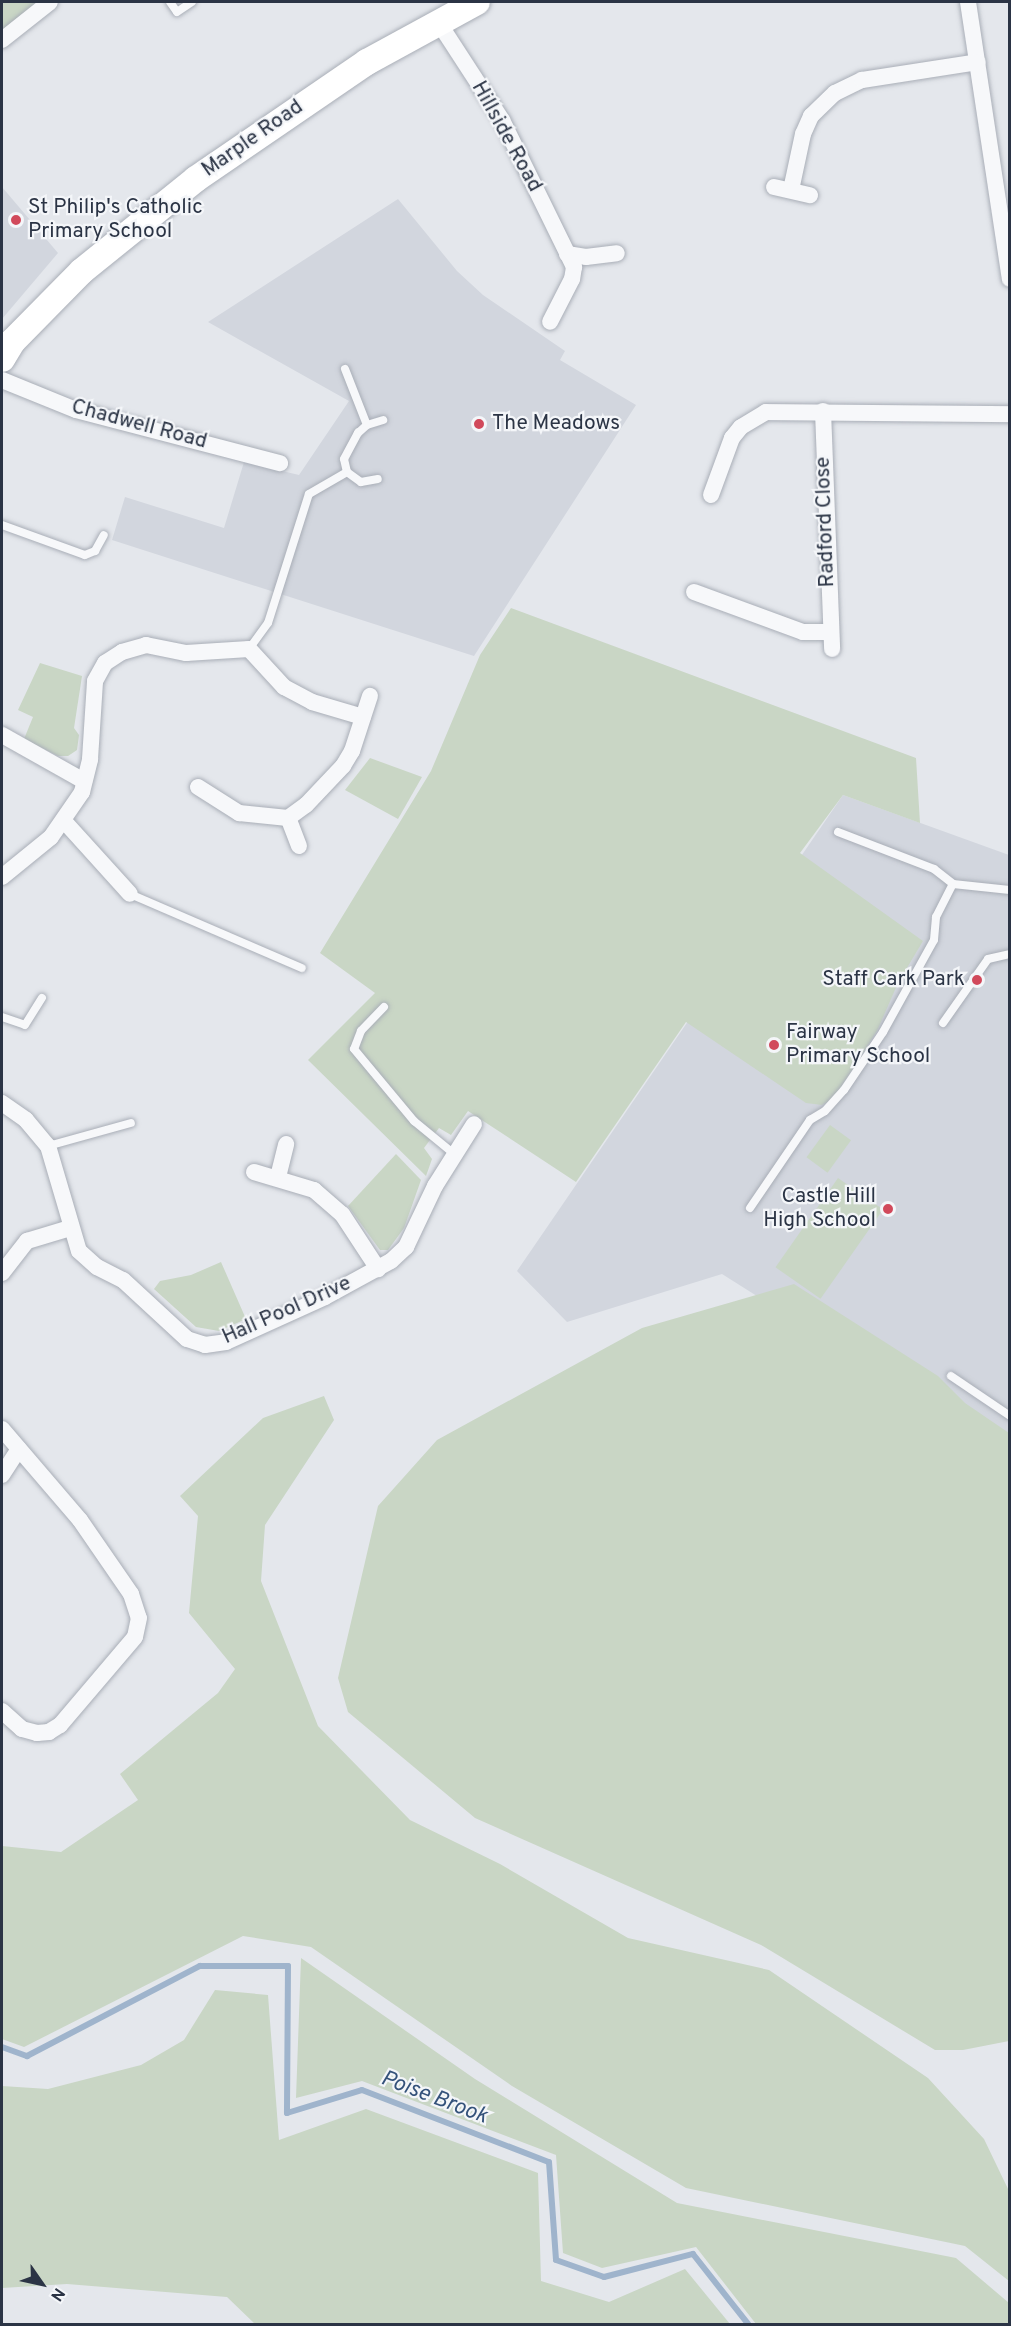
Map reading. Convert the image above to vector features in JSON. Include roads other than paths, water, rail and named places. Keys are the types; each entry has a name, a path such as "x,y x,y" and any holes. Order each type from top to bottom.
{"main road":[{"name":"Marple Road","path":"2,359 13,341 82,271 196,179 358,68 477,2"}],"street":[{"path":"2,40 50,2"},
{"path":"968,2 978,62 1003,172 1010,279"},
{"name":"Hillside Road","path":"439,23 502,120 574,267 572,279 550,322"},
{"path":"791,190 803,134 816,109 835,93 862,80 978,62"},
{"path":"774,187 810,195"},
{"path":"567,254 586,257 617,254"},
{"name":"Chadwell Road","path":"2,380 76,410 280,463"},
{"path":"711,495 714,464 732,438 754,418 782,411 1010,414"},
{"name":"Radford Close","path":"823,411 832,649"},
{"path":"694,592 713,605 803,632 830,632"},
{"path":"2,877 51,837 64,821 84,781 90,759 95,681 105,663 122,652 146,645 186,653 249,649 284,687 312,702 363,717"},
{"path":"198,787 238,813 288,818 306,805 343,766 370,696"},
{"path":"2,735 84,781"},
{"path":"288,818 299,846"},
{"path":"64,821 130,894"},
{"name":"Hall Pool Drive","path":"2,1103 26,1120 48,1146 70,1228 79,1251 123,1280 187,1339 205,1345 226,1342 378,1269 406,1247 453,1153 474,1124"},
{"path":"278,1177 286,1144"},
{"path":"254,1172 278,1177 314,1190 342,1214 378,1269"},
{"path":"2,1273 27,1241 70,1228"},
{"path":"2,1429 81,1520 131,1594 139,1618 135,1637 60,1725 49,1732 37,1733 22,1729 2,1711"},
{"path":"2,1475 19,1449"}],"lane":[{"path":"170,2 177,12 192,2"},
{"path":"345,369 367,425"},
{"path":"378,479 361,482 347,472 344,459 367,425 383,420"},
{"path":"249,649 268,623 309,494 347,472"},
{"path":"2,525 85,555 95,551 104,535"},
{"path":"838,832 934,869 953,884 1010,890"},
{"path":"750,1208 810,1120 825,1111 844,1090 883,1032 934,940 936,917 953,884"},
{"path":"130,894 302,968"},
{"path":"943,1023 988,959 1010,954"},
{"path":"2,1017 25,1025 42,998"},
{"path":"384,1007 361,1031 354,1050 414,1121 453,1153"},
{"path":"48,1146 131,1123"},
{"path":"951,1377 1010,1416"}],"waterway":[{"name":"Poise Brook","path":"2,2047 27,2056 200,1966 288,1966 287,2113 362,2090 549,2162 556,2260 604,2277 693,2254 748,2324"}],"place":[{"name":"St Philip's Catholic Primary School","path":"16,220"},
{"name":"The Meadows","path":"479,424"},
{"name":"Staff Cark Park","path":"977,980"},
{"name":"Fairway Primary School","path":"774,1045"},
{"name":"Castle Hill High School","path":"888,1209"}]}
